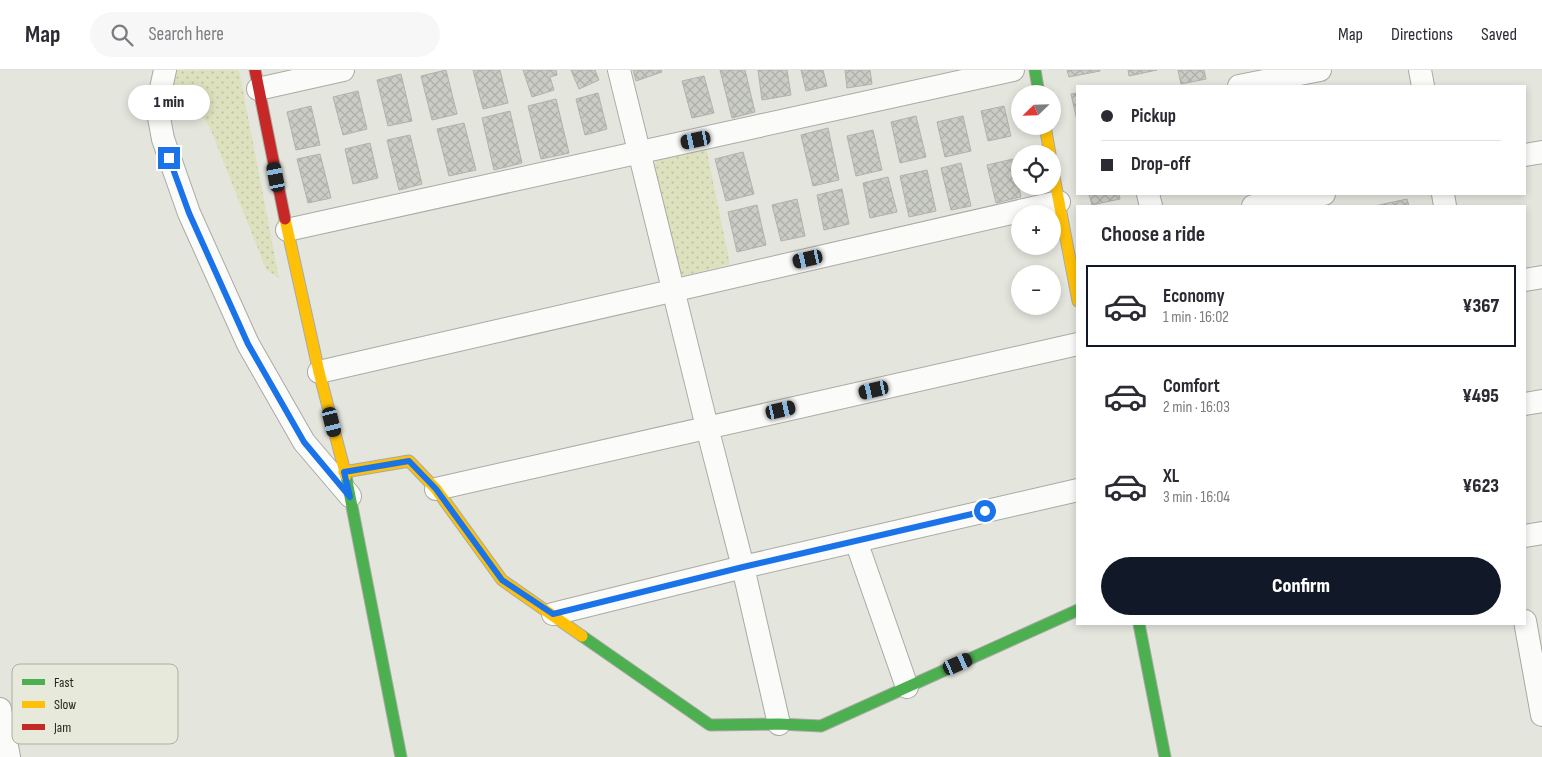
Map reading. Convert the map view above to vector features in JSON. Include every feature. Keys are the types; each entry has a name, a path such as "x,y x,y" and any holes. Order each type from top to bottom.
{"street":[{"path":"166,70 157,107 163,139 189,213 248,344 304,442 350,497"},
{"path":"343,70 256,80 319,372 350,497 401,757"},
{"path":"620,70 743,567 779,724"},
{"path":"287,230 1013,70"},
{"path":"1035,70 1038,85"},
{"path":"1244,85 1320,70"},
{"path":"1420,70 1423,85"},
{"path":"1526,155 1542,152"},
{"path":"1058,195 1076,291"},
{"path":"1259,205 1318,195"},
{"path":"319,372 673,289 1059,202"},
{"path":"1526,280 1542,277"},
{"path":"436,489 1076,344"},
{"path":"1526,404 1542,401"},
{"path":"344,472 409,461 436,489 502,580 710,725 779,724 821,726 1076,611"},
{"path":"553,614 743,567 1076,490"},
{"path":"1526,536 1542,533"},
{"path":"856,541 908,687"},
{"path":"1139,625 1165,757"},
{"path":"1526,625 1542,715"},
{"path":"0,709 10,757"}],"green space":[{"path":"171,70 239,70 279,278 266,269 210,128 196,106 174,103 162,111"},
{"path":"706,147 730,264 684,276 678,270 654,165 658,157"}],"building":[{"path":"446,70 457,114 432,120 421,76"},
{"path":"473,70 500,70 508,103 483,109"},
{"path":"523,70 556,70 557,75 550,77 554,90 532,97"},
{"path":"571,70 595,70 599,80 579,89"},
{"path":"633,70 661,70 662,72 636,81"},
{"path":"720,70 745,70 755,112 732,118"},
{"path":"758,70 787,70 791,95 762,100"},
{"path":"801,70 823,70 827,86 806,91"},
{"path":"845,70 870,70 872,84 847,88"},
{"path":"1067,70 1100,70 1100,71 1069,77"},
{"path":"1128,70 1157,70 1129,76"},
{"path":"1178,70 1204,70 1206,79 1181,84"},
{"path":"401,74 412,121 388,126 377,80"},
{"path":"704,76 714,113 692,118 682,81"},
{"path":"358,91 367,129 343,135 333,97"},
{"path":"598,93 607,129 585,135 576,99"},
{"path":"1076,93 1076,116 1071,94"},
{"path":"556,99 569,153 541,159 528,106"},
{"path":"311,106 320,145 296,150 287,112"},
{"path":"1004,106 1011,136 988,141 981,111"},
{"path":"510,111 522,163 494,170 482,118"},
{"path":"916,116 926,157 900,163 891,122"},
{"path":"963,116 971,151 945,157 937,122"},
{"path":"464,123 476,170 449,176 437,129"},
{"path":"828,128 839,180 813,186 801,135"},
{"path":"873,130 882,170 856,176 847,136"},
{"path":"410,135 422,184 399,190 387,140"},
{"path":"370,143 378,178 353,184 345,149"},
{"path":"743,152 754,194 726,201 715,159"},
{"path":"320,154 331,198 308,203 297,159"},
{"path":"1011,159 1011,195 1021,195 1021,197 996,203 987,165"},
{"path":"961,163 971,206 951,210 941,168"},
{"path":"927,170 936,211 909,217 900,176"},
{"path":"888,177 897,212 870,218 863,183"},
{"path":"842,189 849,224 824,230 817,195"},
{"path":"1089,195 1119,195 1120,199 1092,205"},
{"path":"797,199 805,236 781,241 772,205"},
{"path":"1407,199 1409,205 1379,205"},
{"path":"757,205 766,245 737,252 728,212"}],"traffic: fast":[{"path":"1035,70 1038,85"},
{"path":"346,476 401,757"},
{"path":"582,636 710,725 779,724 821,726 1076,611"},
{"path":"1139,625 1165,757"}],"traffic: slow":[{"path":"1047,135 1048,145"},
{"path":"1058,195 1076,291"},
{"path":"285,219 319,372 346,476"},
{"path":"344,472 409,461 436,489 502,580 582,636"}],"traffic: jam":[{"path":"255,70 285,219"}],"route":[{"path":"169,158 189,213 248,344 304,442 350,497 344,472 409,461 436,489 502,580 553,614 743,567 985,511"}]}
